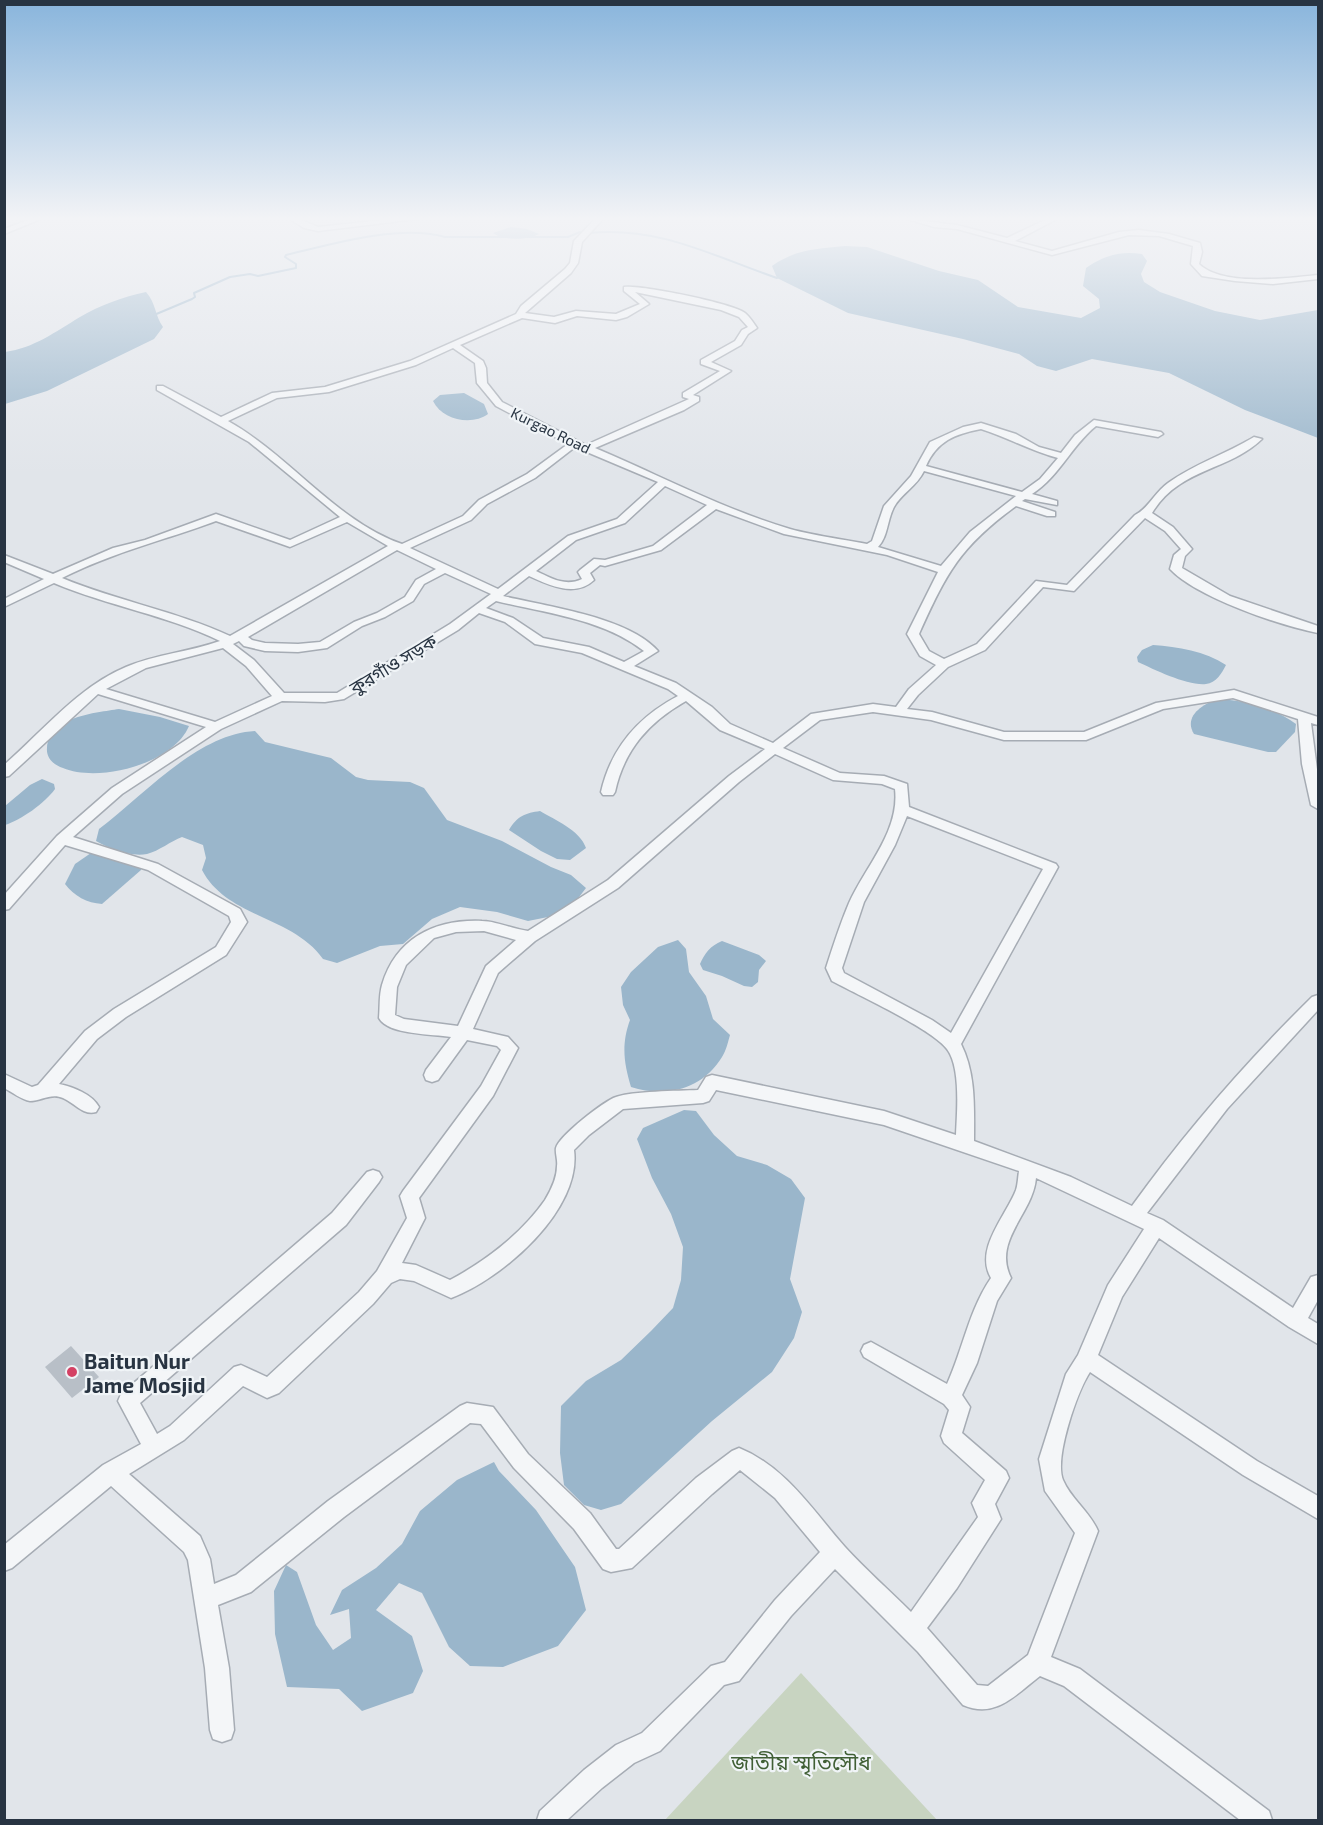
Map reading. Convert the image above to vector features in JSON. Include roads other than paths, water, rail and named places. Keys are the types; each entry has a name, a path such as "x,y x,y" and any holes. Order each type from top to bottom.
{"street":[{"path":"520,315 529,304"},
{"path":"219,422 275,395 326,390 405,366 520,315 555,320 576,313 624,315 645,304"},
{"path":"587,448 681,408 696,399 686,395 727,372 704,362 738,343 745,332 753,328 742,315 707,304"},
{"name":"Kurgao Road","path":"453,345 475,357 481,364 484,371 482,383 499,404 575,443 714,505 788,532 889,552 944,570"},
{"path":"160,388 262,446 348,518 397,546 496,595 628,635 652,651 625,666"},
{"path":"944,664 924,653 913,634 944,570 962,546 1014,502 1044,481 1081,432 1094,423 1158,434"},
{"path":"868,549 877,542 889,506 916,477 933,444 966,429 981,426 1013,436 1036,449 1064,457"},
{"path":"899,712 912,693 944,664 981,647 1040,583 1070,589 1134,522 1146,514 1162,492 1182,478 1237,452 1257,439"},
{"path":"4,772 26,754 50,727 97,690 134,668 232,640 369,559 397,546 403,547 467,518 483,502 531,476 575,443"},
{"path":"920,467 1024,495 1052,509 1014,502"},
{"name":"কুরগাঁও সড়ক","path":"4,905 62,839 117,791 216,726 279,697 340,696 454,627 572,538 621,521 663,483"},
{"path":"527,570 569,588 577,587 588,580 584,572 598,561 605,563 657,548 714,505"},
{"path":"1146,514 1169,529 1187,549 1180,555 1176,569 1190,580 1261,612 1318,630"},
{"path":"4,604 117,549 148,542 216,517 290,544 348,518"},
{"path":"4,558 52,580 197,625 232,640 265,647 298,648 323,645 358,624 381,615 410,599 420,582 444,569"},
{"path":"478,609 508,620 539,641 585,650 672,686 725,727 838,777 884,780 902,787 905,798 896,828 857,902 834,968 838,977 926,1024 953,1044 961,1061 966,1101 965,1143"},
{"path":"232,640 279,697"},
{"path":"97,690 216,726"},
{"path":"432,1075 463,1033 492,970 530,937 613,884 734,779 816,717 873,708 932,716 1004,736 1086,736 1160,706 1234,694 1318,721"},
{"path":"609,792 616,760 639,729 655,714 686,696"},
{"path":"1304,717 1309,764 1318,805"},
{"path":"902,809 1051,867 953,1044"},
{"path":"44,1090 91,1035 120,1013 221,951 240,922 235,914 153,867 62,839"},
{"path":"4,1560 111,1472 177,1432 240,1374 267,1388 272,1386 366,1298 384,1277 416,1218 409,1196 486,1092 504,1064 510,1048 502,1041 401,1025 387,1018 388,987 399,962 429,934 456,927 485,926 508,934 530,937"},
{"path":"1135,1216 1166,1170 1213,1111 1274,1043 1318,1001"},
{"path":"4,1080 30,1094 44,1090 64,1090 90,1107"},
{"path":"384,1277 400,1272 416,1273 451,1289 475,1278 542,1219 566,1172 565,1148 583,1130 619,1103 703,1096 712,1082 884,1118 965,1143 1028,1167 1156,1226 1318,1335"},
{"path":"951,1397 967,1363 988,1298 1001,1278 995,1268 999,1240 1026,1189 1028,1167"},
{"path":"154,1448 128,1401 339,1219 373,1177"},
{"path":"206,1598 243,1584 336,1509 467,1413 486,1414 521,1461 582,1521 611,1561 624,1560 704,1486 739,1458 756,1466 835,1552 954,1673 971,1697 992,1698 1037,1663 1087,1531 1053,1484 1050,1459 1072,1381 1087,1359 1098,1326 1121,1281 1143,1251 1156,1226"},
{"path":"1296,1321 1318,1283"},
{"path":"871,1351 951,1397 960,1407 951,1436 998,1478 983,1503 990,1519 949,1580 911,1630"},
{"path":"1087,1359 1250,1468 1318,1508"},
{"path":"111,1472 192,1544 199,1559 217,1668 222,1730"},
{"path":"549,1821 593,1779 625,1754 651,1742 719,1674 731,1673 783,1608 835,1552"},
{"path":"1037,1663 1072,1677 1260,1821"}],"water":[{"path":"153,304 163,327 154,339 47,391 5,404 5,352 35,343 104,305"},
{"path":"830,304 1014,304 1018,307 1081,318 1100,308 1100,304 1195,304 1215,311 1260,320 1318,310 1318,438 1245,410 1169,373 1092,359 1056,371 1037,366 1019,354 848,313"},
{"path":"464,393 484,404 488,414 474,420 458,419 443,413 433,401 440,395"},
{"path":"1153,645 1191,650 1226,665 1213,682 1190,683 1138,662 1137,657 1142,650"},
{"path":"1218,699 1239,701 1269,709 1296,724 1295,732 1276,752 1194,734 1191,728 1193,716 1206,704"},
{"path":"119,709 160,717 189,726 168,751 134,767 96,773 78,772 60,767 49,758 47,748 50,737 56,729 75,718"},
{"path":"255,731 265,742 331,758 356,777 368,780 410,782 424,788 447,820 502,841 571,875 586,888 576,901 548,917 528,921 497,912 460,907 432,919 403,944 380,946 337,963 323,959 295,934 243,908 213,886 202,870 206,858 203,845 182,837 151,853 141,855 120,852 96,841 99,829 192,755 212,743 233,735"},
{"path":"42,779 54,784 55,789 32,810 5,825 5,806 30,785"},
{"path":"540,811 573,831 586,848 570,860 557,859 509,830 522,816"},
{"path":"91,853 141,868 141,870 102,904 91,902 77,895 65,884 75,864"},
{"path":"678,940 686,949 689,972 706,996 713,1019 730,1035 727,1046 714,1068 693,1084 657,1092 631,1087 624,1054 630,1020 623,1005 621,987 631,972 658,947"},
{"path":"722,941 759,955 766,961 759,970 758,982 752,987 703,970 700,964 706,953"},
{"path":"684,1110 696,1111 714,1135 737,1156 767,1165 791,1179 805,1198 790,1279 802,1312 794,1338 772,1372 712,1421 621,1504 601,1510 584,1505 564,1485 560,1453 561,1406 586,1381 621,1360 673,1308 681,1280 683,1247 671,1214 652,1178 637,1139 643,1128"},
{"path":"494,1462 499,1471 536,1510 575,1567 586,1610 558,1646 503,1667 470,1666 449,1647 422,1593 399,1583 376,1610 412,1636 423,1671 413,1693 362,1711 339,1689 287,1687 275,1634 274,1591 286,1565 297,1572 316,1625 333,1650 351,1638 349,1609 330,1615 342,1590 376,1568 402,1544 420,1511 457,1480"}],"waterway":[{"path":"154,315 180,304"}],"place":[{"name":"Baitun Nur Jame Mosjid","path":"72,1372"}],"park label":[{"name":"জাতীয় স্মৃতিসৌধ","path":"801,1761"}]}
